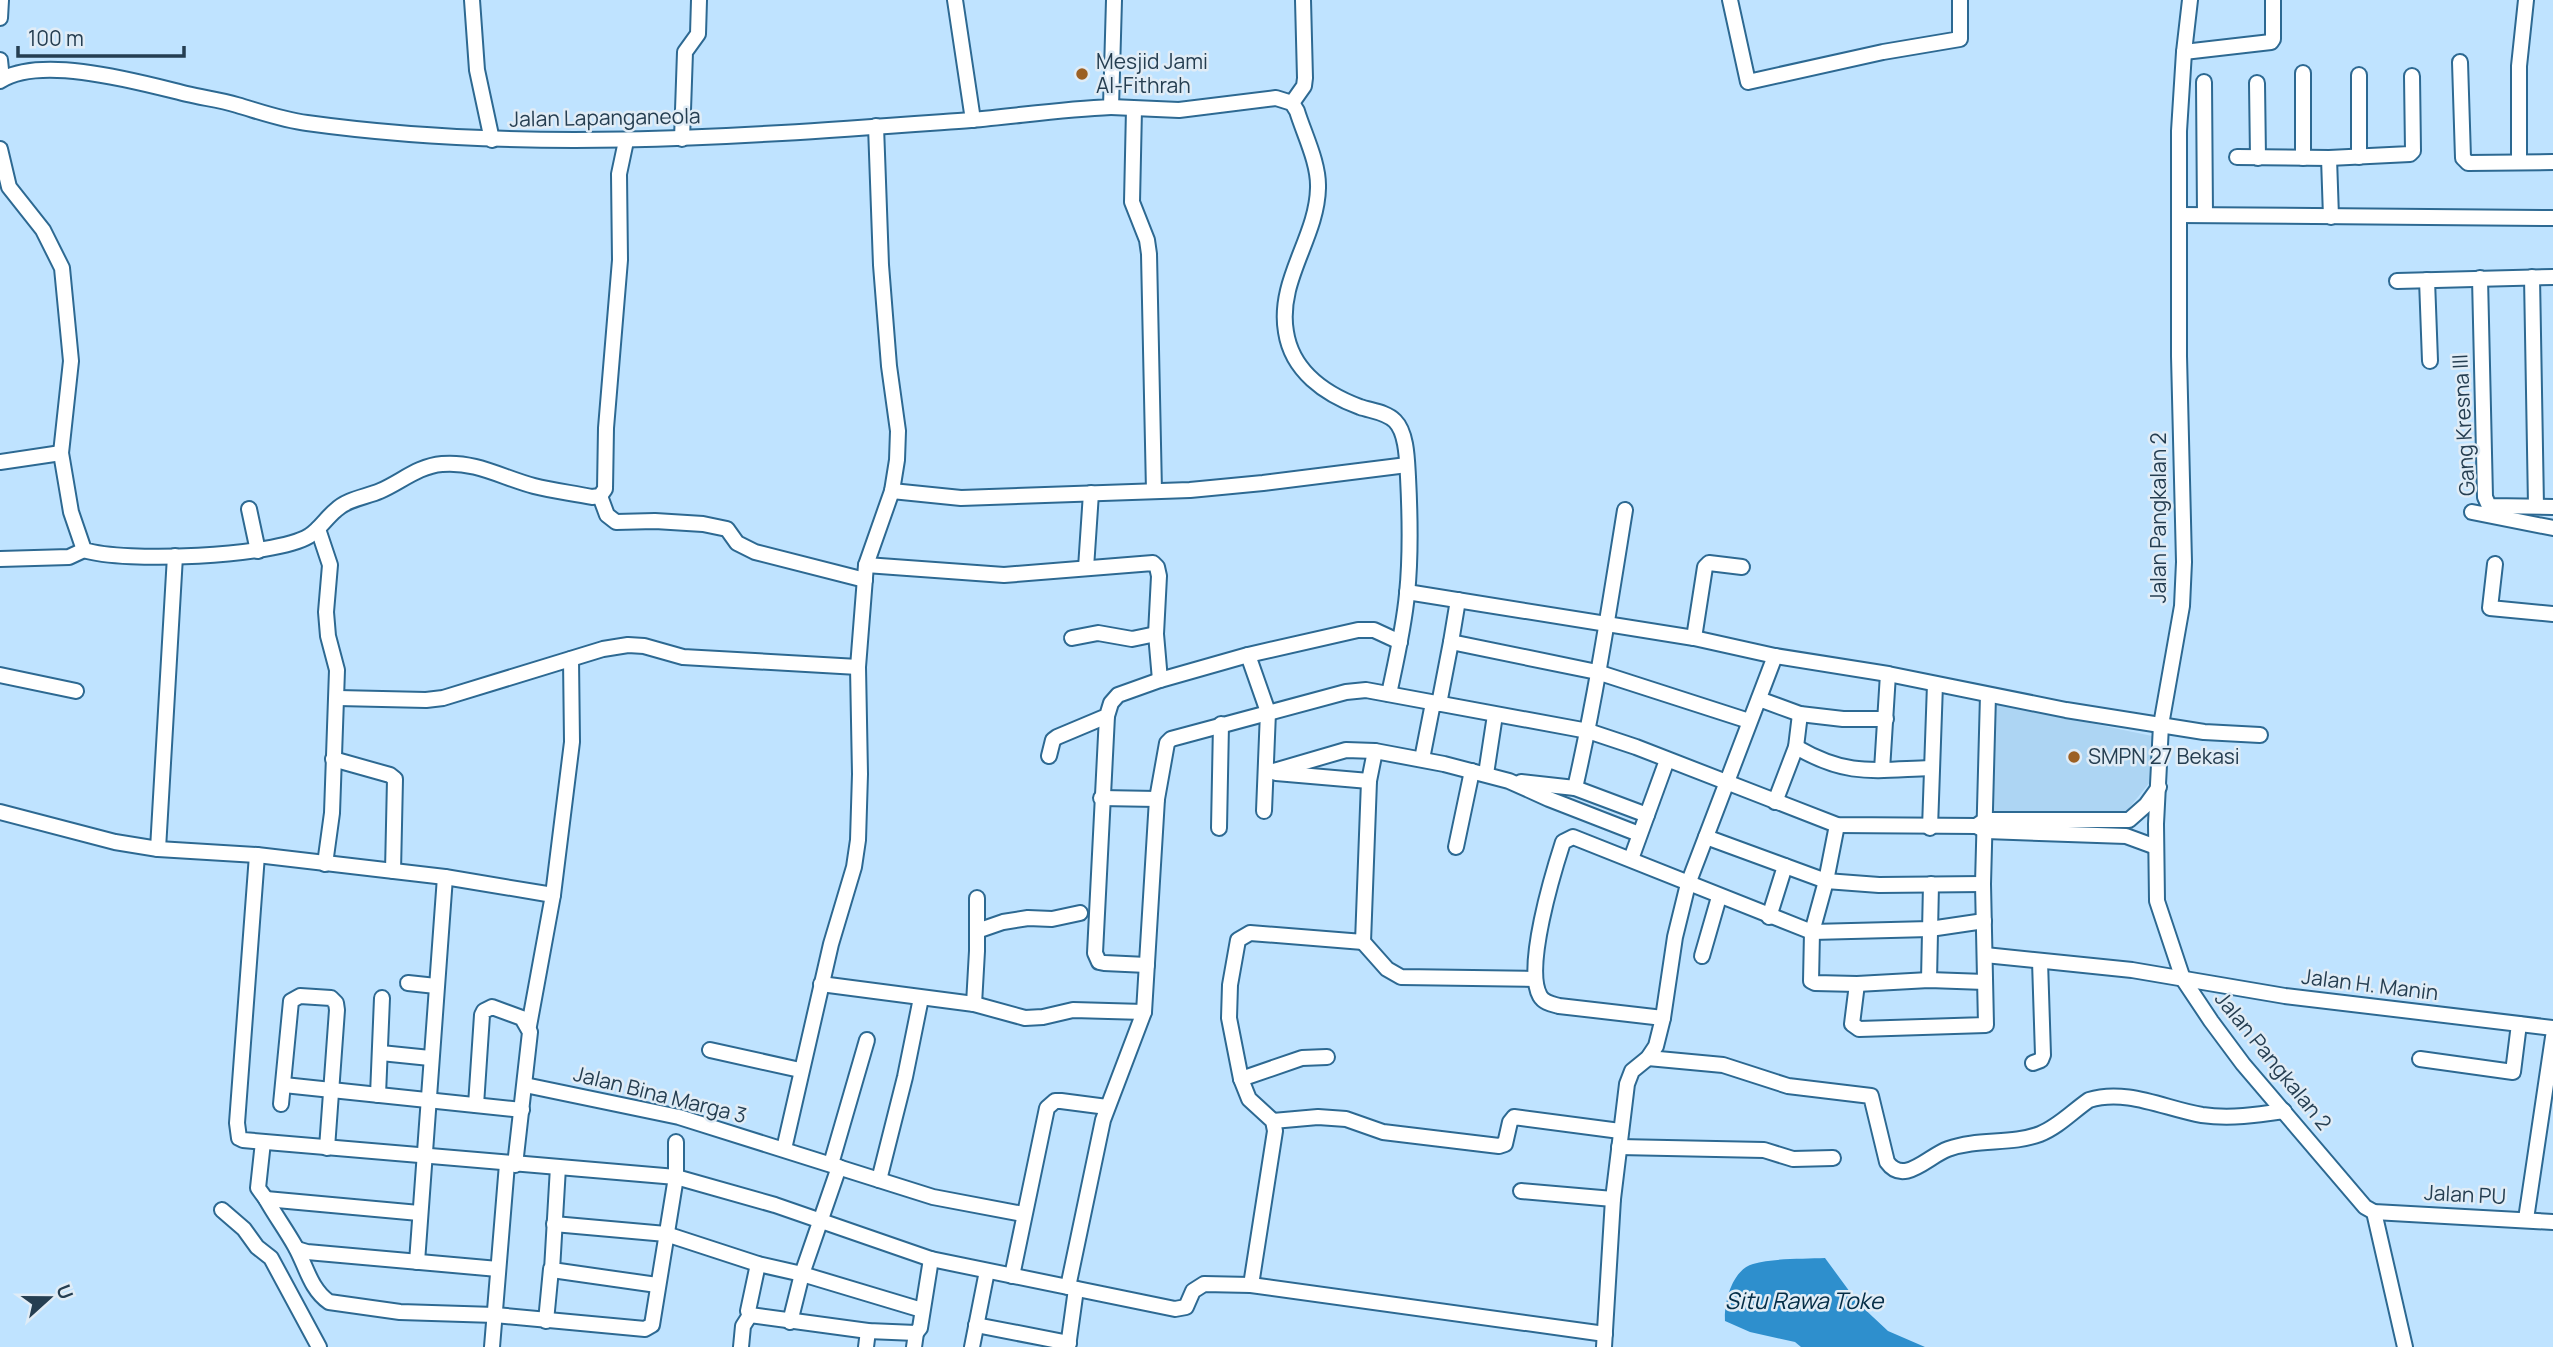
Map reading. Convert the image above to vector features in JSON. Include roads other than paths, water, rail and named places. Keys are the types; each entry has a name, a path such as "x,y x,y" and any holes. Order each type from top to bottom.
{"street":[{"path":"0,18 1,0"},
{"path":"472,0 477,70 492,140"},
{"path":"682,139 685,52 698,34 699,0"},
{"path":"955,0 973,120"},
{"path":"1111,107 1114,0"},
{"path":"1303,0 1305,78 1304,86 1292,103 1297,111 1318,184 1315,210 1287,290 1285,324 1289,344 1299,366 1322,388 1394,420 1402,435 1411,526 1408,592 1390,694"},
{"path":"1730,0 1748,82 1883,52 1960,39 1960,0"},
{"name":"Jalan Pangkalan 2","path":"2190,0 2179,131 2179,356 2185,562 2182,606 2161,725 2156,847 2157,901 2183,979 2243,1063 2362,1205 2374,1212"},
{"path":"2184,52 2271,42 2273,0"},
{"path":"2519,162 2519,66 2526,0"},
{"path":"0,60 1,80"},
{"path":"2460,62 2463,158 2468,163 2553,162"},
{"name":"Jalan Lapanganeola","path":"1,80 30,72 72,72 126,79 235,104 261,114 297,122 414,136 492,140 682,139 973,120 1111,107 1196,110 1276,98 1292,103"},
{"path":"2303,74 2303,158"},
{"path":"2359,75 2360,157"},
{"path":"2237,157 2329,159 2412,153 2412,76"},
{"path":"2204,82 2205,215"},
{"path":"2257,83 2258,158"},
{"path":"1134,109 1131,191 1149,254 1154,491"},
{"path":"783,1149 831,944 854,867 858,840 860,774 858,667 865,572 892,491 897,460 898,431 885,326 876,126"},
{"path":"0,559 69,557 84,550 112,555 175,556 258,551 298,541 318,529 336,509 383,490 424,467 443,464 489,470 537,487 592,497 600,496 605,489 606,428 621,260 619,174 626,141"},
{"path":"0,149 9,187 43,230 62,268 71,361 61,453 71,512 84,550"},
{"path":"2329,159 2331,217"},
{"path":"2179,215 2553,218"},
{"path":"2397,281 2553,276"},
{"path":"2532,277 2536,506"},
{"name":"Gang Kresna III","path":"2480,278 2485,497 2489,506 2553,507"},
{"path":"2427,280 2430,361"},
{"path":"0,463 61,453"},
{"path":"892,491 961,498 1154,491 1263,483 1407,465"},
{"path":"1086,568 1091,493"},
{"path":"600,496 607,515 616,522 703,524 727,529 737,543 755,552 865,572 1004,575 1149,563 1156,565 1159,576 1156,634 1160,680"},
{"path":"249,509 258,551"},
{"path":"1574,788 1588,731 1608,624 1625,510"},
{"path":"2472,512 2553,528"},
{"path":"318,529 330,565 326,612 328,636 337,670 338,698 332,813 326,864"},
{"path":"158,849 175,556"},
{"path":"1694,638 1705,567 1709,564 1742,567"},
{"path":"2496,564 2490,608 2553,614"},
{"path":"1408,592 1694,638 1775,656 1888,674 2066,710 2204,732 2260,735"},
{"path":"1422,759 1451,642 1458,600"},
{"path":"1147,965 1099,962 1095,953 1107,710 1113,698 1160,680 1248,655 1357,630 1374,630 1400,642"},
{"path":"1072,638 1098,633 1132,639 1156,634"},
{"path":"1451,642 1597,672 1749,721"},
{"path":"338,698 443,698 603,649 628,645 643,646 683,657 858,667"},
{"path":"1248,655 1268,712 1264,811"},
{"path":"257,855 237,1133 243,1140 676,1177 752,1198 931,1259 1178,1309 1186,1307 1193,1291 1204,1284 1251,1285 1604,1340 1613,1199 1629,1077 1656,1046 1675,937 1688,884 1775,656"},
{"path":"492,1347 511,1164 525,1085 530,1037 528,1026 553,895 572,742 570,660"},
{"path":"1882,770 1888,674"},
{"path":"0,675 76,691"},
{"path":"1930,828 1935,684"},
{"path":"976,1325 1068,1345 1072,1288 1107,1107 1144,1012 1157,799 1167,743 1171,739 1356,690 1588,731 1837,825 1930,828 2125,820 2146,804 2159,786"},
{"path":"1857,984 1852,1024 1859,1029 1986,1025 1982,826 1989,695"},
{"path":"1759,699 1800,714 1843,719 1886,719"},
{"path":"1775,802 1796,747 1800,714"},
{"path":"1049,755 1053,740 1057,737 1107,716"},
{"path":"1456,847 1495,716"},
{"path":"1219,828 1221,724"},
{"path":"1796,747 1856,771 1930,768"},
{"path":"1267,772 1346,750 1375,751 1422,759 1509,781 1639,834"},
{"path":"1375,751 1369,780 1363,942 1387,969 1401,977 1535,979"},
{"path":"333,759 390,775 395,779 397,786 393,871"},
{"path":"1631,859 1667,760"},
{"path":"1267,772 1369,780"},
{"path":"1509,781 1574,788 1647,815"},
{"path":"1101,798 1157,799"},
{"path":"0,812 114,842 158,849 257,855 445,877 553,895"},
{"path":"2125,820 2126,836"},
{"path":"1837,825 1812,932 1811,981 1857,984 1929,979 1985,982"},
{"path":"1982,826 2126,836 2156,847"},
{"path":"1663,1018 1549,1004 1541,997 1535,979 1545,900 1563,842 1573,837 1718,897 1812,932 1930,929 1984,921"},
{"path":"1706,837 1826,881 1879,885 1983,884"},
{"path":"1769,916 1785,866"},
{"path":"416,1262 445,877"},
{"path":"1929,979 1931,884"},
{"path":"1702,956 1718,897"},
{"path":"974,1004 977,898"},
{"path":"977,931 1003,922 1028,918 1052,919 1080,913"},
{"path":"1251,1285 1275,1141 1273,1121 1249,1099 1241,1079 1229,1018 1230,985 1238,940 1250,933 1363,942"},
{"name":"Jalan H. Manin","path":"1985,955 2132,970 2285,996 2553,1028"},
{"path":"2033,1063 2042,1058 2043,1052 2040,961"},
{"path":"408,983 436,986"},
{"path":"821,984 974,1004 1026,1018 1073,1010 1144,1012"},
{"path":"281,1104 291,1001 300,996 327,997 334,1000 337,1010 327,1148"},
{"path":"378,1095 382,998"},
{"path":"878,1180 905,1077 921,998"},
{"path":"476,1105 484,1011 492,1007 522,1018 528,1026"},
{"path":"2420,1059 2513,1072 2519,1024"},
{"path":"2526,1219 2553,1037"},
{"path":"790,1322 802,1274 821,1222 867,1040"},
{"path":"710,1050 800,1070"},
{"path":"381,1053 430,1058"},
{"path":"1241,1079 1307,1057 1327,1057"},
{"path":"1648,1058 1723,1065 1788,1086 1871,1096 1887,1162 1892,1169 1899,1172 1907,1172 1941,1151 1962,1143 2042,1133 2097,1097 2121,1097 2203,1115 2251,1116 2284,1111"},
{"path":"284,1085 522,1110"},
{"name":"Jalan Bina Marga 3","path":"525,1085 679,1117 961,1204 1023,1214"},
{"path":"1012,1276 1047,1108 1055,1101 1107,1107"},
{"path":"1273,1121 1318,1117 1346,1119 1383,1132 1499,1146 1505,1144 1510,1122 1514,1117 1620,1131"},
{"path":"263,1142 258,1188 297,1249 321,1297 330,1302 400,1312 495,1315 650,1328 676,1177 676,1142"},
{"path":"1619,1147 1764,1150 1793,1159 1833,1158"},
{"path":"546,1321 558,1167"},
{"path":"1521,1191 1613,1199"},
{"path":"266,1199 419,1213"},
{"path":"222,1210 271,1258 319,1347"},
{"path":"2374,1212 2405,1347"},
{"name":"Jalan PU","path":"2374,1212 2553,1222"},
{"path":"554,1224 666,1234 758,1264 802,1274 922,1310"},
{"path":"297,1249 498,1269"},
{"path":"750,1315 868,1331 918,1343 931,1259"},
{"path":"741,1347 743,1326 750,1315 748,1311 758,1264"},
{"path":"551,1269 553,1272 657,1285"},
{"path":"972,1347 987,1271"},
{"path":"866,1347 868,1331"}],"water":[{"name":"Situ Rawa Toke","path":"1825,1258 1858,1303 1888,1331 1925,1347 1801,1347 1795,1342 1750,1332 1725,1321 1731,1288 1746,1267 1770,1261"}],"place":[{"name":"Mesjid Jami Al-Fithrah","path":"1082,74"},
{"name":"SMPN 27 Bekasi","path":"2074,757"}]}
